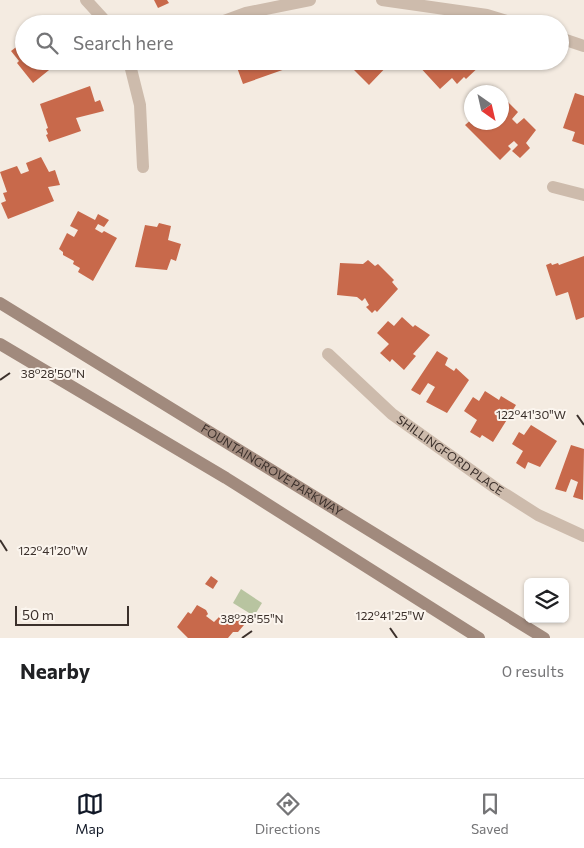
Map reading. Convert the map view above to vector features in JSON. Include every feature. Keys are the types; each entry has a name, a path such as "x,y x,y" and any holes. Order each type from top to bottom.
{"main road":[{"name":"FOUNTAINGROVE PARKWAY","path":"0,302 544,638"},
{"path":"0,344 226,478 479,638"}],"street":[{"path":"86,0 100,15"},
{"path":"241,15 310,0"},
{"path":"382,0 490,15"},
{"path":"569,41 584,46"},
{"path":"131,70 140,105 143,167"},
{"path":"553,187 584,195"},
{"name":"SHILLINGFORD PLACE","path":"328,354 392,414 497,489 538,515 584,536"}],"green space":[{"path":"241,589 262,603 254,616 233,603"}],"building":[{"path":"154,0 167,0 169,3 158,8"},
{"path":"15,48 15,56 11,51"},
{"path":"23,70 49,70 33,83"},
{"path":"238,70 283,70 243,84"},
{"path":"354,70 383,70 369,85"},
{"path":"423,70 476,70 457,84 452,78 440,89"},
{"path":"90,86 95,102 100,100 104,111 76,118 81,131 49,142 46,135 48,134 46,129 48,128 40,104"},
{"path":"575,93 584,96 584,145 572,141 575,132 563,128"},
{"path":"509,103 518,112 512,119 517,124 524,118 536,130 526,143 530,148 520,158 512,151 518,145 514,141 508,146 511,149 500,160 470,130 509,130"},
{"path":"41,157 49,172 55,170 60,185 48,187 54,201 8,219 1,203 6,201 3,193 7,192 0,172 17,166 21,174 29,171 26,163"},
{"path":"78,211 95,220 98,214 109,220 104,227 98,224 95,229 102,233 104,231 117,238 93,281 78,272 80,268 73,264 74,261 63,255 63,252 59,249 67,233 74,237 78,230 70,226"},
{"path":"159,223 171,226 168,240 181,244 176,261 171,259 167,270 135,267 145,225 157,227"},
{"path":"584,256 584,317 576,320 568,292 556,296 546,265 558,263 559,265"},
{"path":"368,260 375,266 378,264 394,280 392,282 398,289 377,312 375,310 372,313 366,307 369,305 365,298 362,301 357,297 337,295 340,263 363,264"},
{"path":"402,317 413,327 415,325 430,335 413,354 416,356 404,370 392,359 390,362 380,353 389,344 377,333 388,321 394,326"},
{"path":"437,351 448,358 445,365 454,371 456,368 469,380 447,413 426,402 435,387 428,383 420,395 411,390"},
{"path":"485,391 499,400 501,396 516,405 493,442 482,435 480,438 470,432 477,420 464,411 473,397 479,401"},
{"path":"531,425 557,441 540,467 528,462 525,469 516,463 523,451 512,444 519,432 524,435"},
{"path":"571,445 584,449 583,500 573,497 578,482 571,479 566,492 555,489"},
{"path":"211,576 218,581 213,589 205,584"},
{"path":"197,605 206,610 208,614 206,616 214,622 219,617 225,622 232,613 244,622 244,625 238,632 233,632 228,638 188,638 177,627 188,612 191,614"}]}
